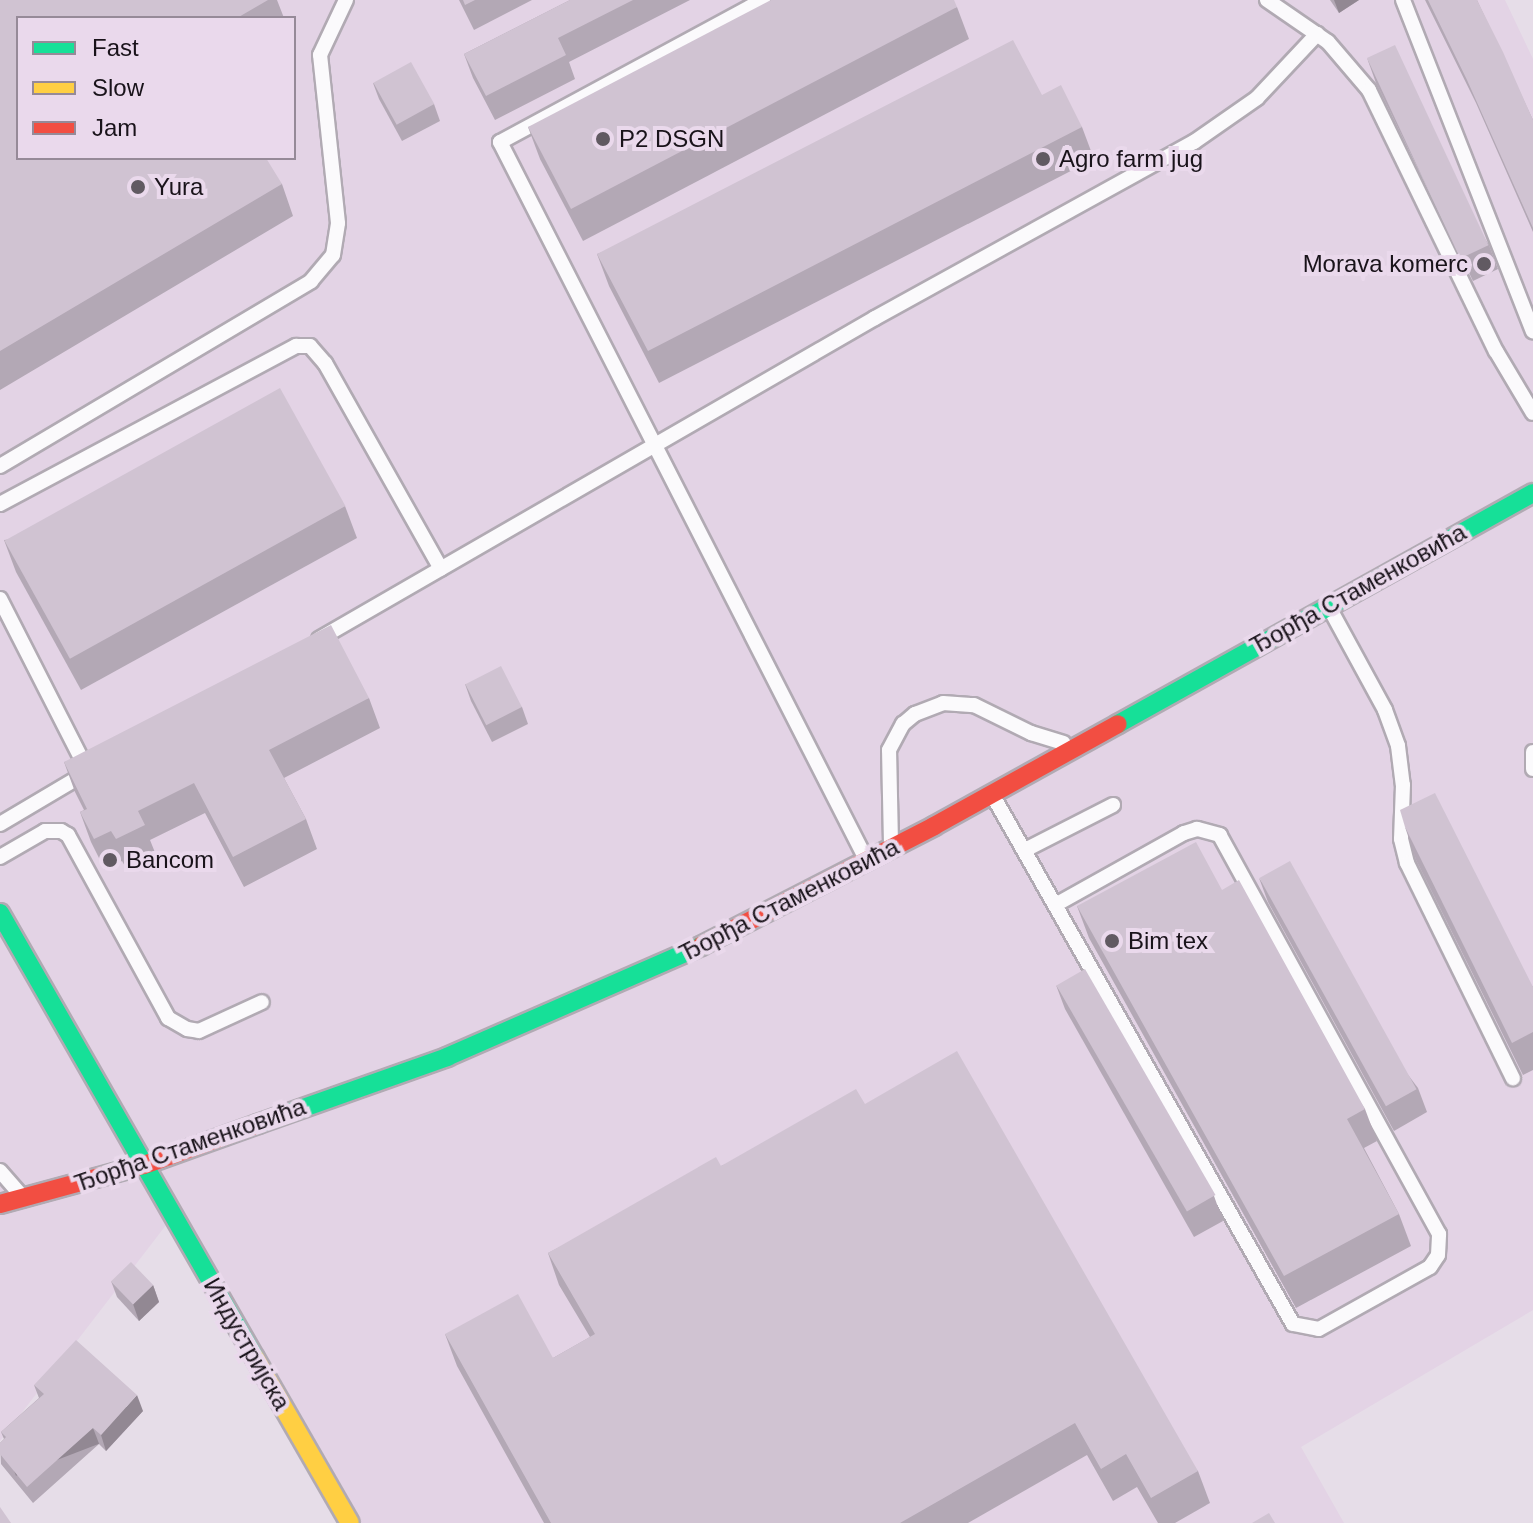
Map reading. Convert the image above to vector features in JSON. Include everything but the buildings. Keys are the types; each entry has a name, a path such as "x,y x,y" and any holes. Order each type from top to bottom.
{"street":[{"name":"Ђорђа Стаменковића","path":"0,1204 144,1165 447,1057 729,934 991,794 1533,493"},
{"name":"Индустријска","path":"0,913 350,1523"}],"lane":[{"path":"0,466 311,281 333,255 338,223 320,55 346,0"},
{"path":"763,0 500,142 867,861"},
{"path":"1267,0 1317,34 1348,62 1369,90 1496,351 1533,413"},
{"path":"1403,0 1533,331"},
{"path":"305,647 875,318 1205,135 1257,98 1317,34"},
{"path":"0,504 296,346 310,346 325,363 441,569"},
{"path":"0,599 88,772"},
{"path":"1328,606 1385,710 1398,746 1403,785 1401,839 1407,863 1513,1078"},
{"path":"891,848 889,750 903,724 915,714 943,703 974,705 1031,733 1076,746"},
{"path":"1533,752 1533,769"},
{"path":"0,824 102,764"},
{"path":"991,794 1057,904 1293,1324 1319,1329 1430,1267 1438,1255 1439,1234 1220,835 1197,829 1184,833 1057,904"},
{"path":"1025,850 1113,805"},
{"path":"0,857 45,831 61,831 68,835 168,1018 187,1029 199,1031 262,1002"},
{"path":"0,1171 24,1198"}],"shaded area":[{"path":"0,0 1505,0 1533,59 1533,1310 1301,1447 1344,1523 350,1523 173,1216 0,1441"}],"traffic: fast":[{"path":"1118,724 1533,493"},
{"path":"0,913 255,1358"},
{"path":"258,1124 447,1057 701,946"}],"traffic: slow":[{"path":"255,1358 350,1523"}],"traffic: jam":[{"path":"701,946 934,826 1118,724"},
{"path":"0,1204 144,1165 258,1124"}],"place":[{"name":"P2 DSGN","path":"603,139"},
{"name":"Agro farm jug","path":"1043,159"},
{"name":"Yura","path":"138,187"},
{"name":"Morava komerc","path":"1484,264"},
{"name":"Bancom","path":"110,860"},
{"name":"Bim tex","path":"1112,941"}]}
